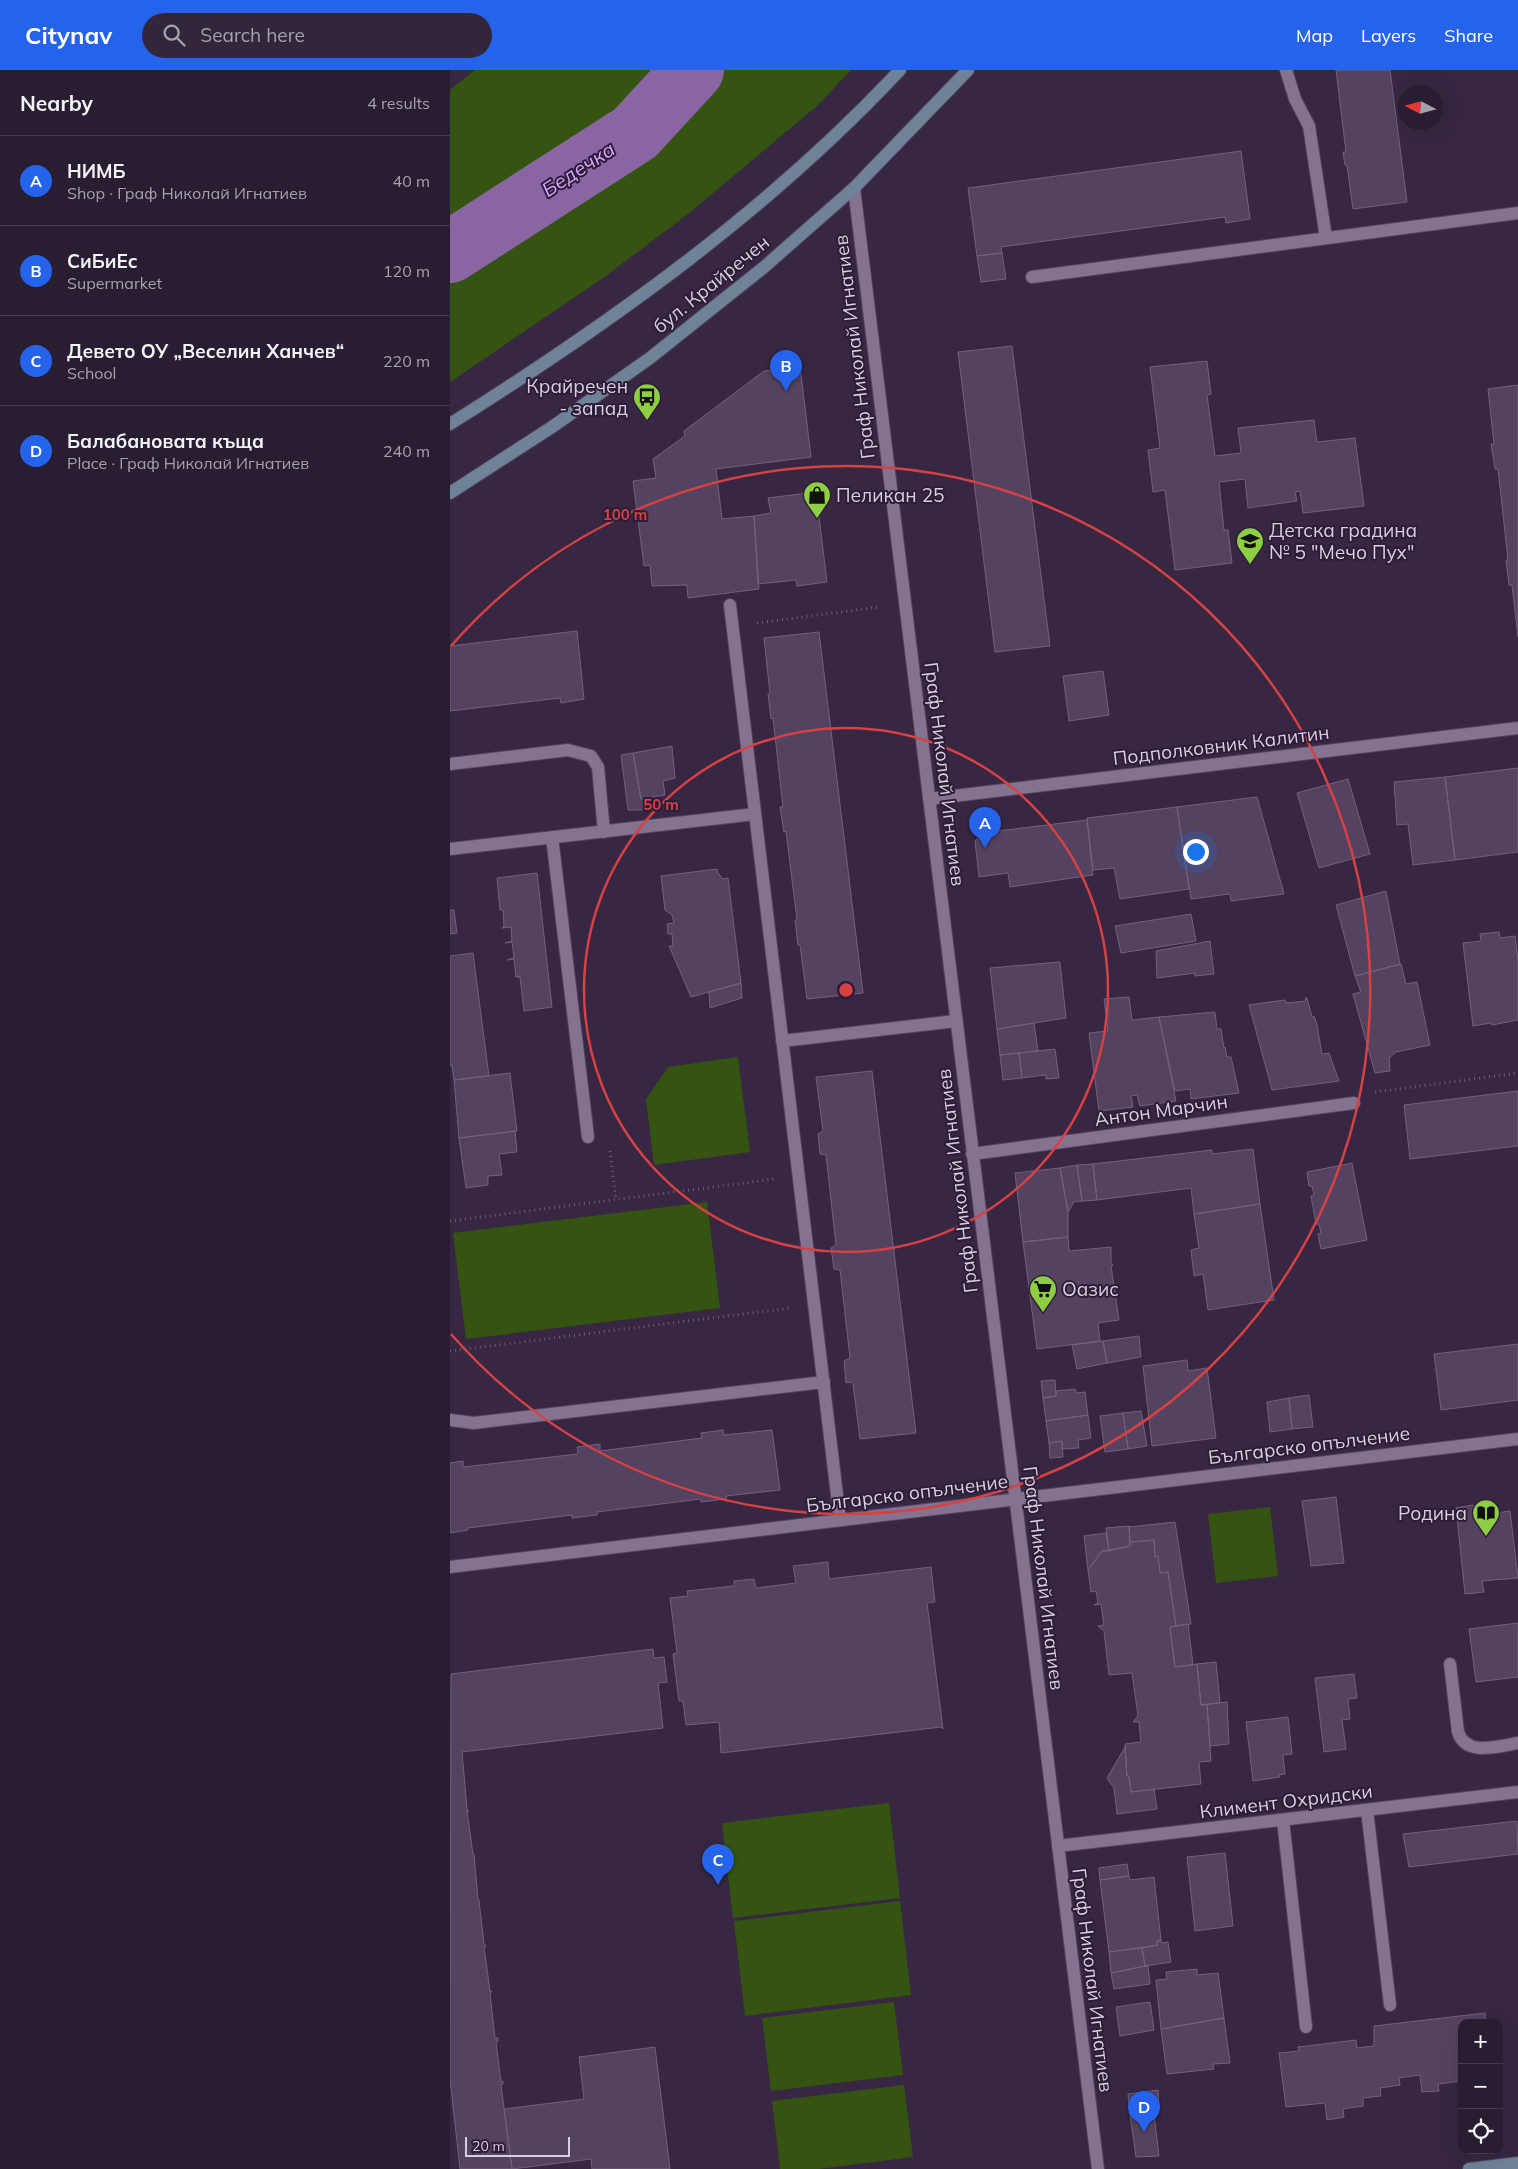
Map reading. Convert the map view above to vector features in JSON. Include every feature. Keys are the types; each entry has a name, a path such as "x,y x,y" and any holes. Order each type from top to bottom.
{"main road":[{"name":"бул. Крайречен","path":"450,424 574,343 651,289 713,240 850,121 900,70"},
{"name":"бул. Крайречен","path":"450,493 552,427 650,358 763,268 854,188 968,70"},
{"path":"1469,2169 1518,2163"}],"street":[{"path":"1286,70 1295,99 1309,126 1326,238"},
{"name":"Граф Николай Игнатиев","path":"854,188 1098,2169"},
{"path":"1032,277 1518,213"},
{"path":"730,605 840,1520"},
{"name":"Подполковник Калитин","path":"929,799 1518,728"},
{"path":"450,764 568,750 591,756 598,767 604,832"},
{"path":"450,849 755,814"},
{"path":"552,837 588,1136"},
{"path":"782,1041 956,1021"},
{"name":"Антон Марчин","path":"972,1154 1354,1103"},
{"path":"450,1420 474,1424 824,1382"},
{"name":"Българско опълчение","path":"450,1567 1518,1439"},
{"path":"1450,1664 1460,1740 1466,1745 1478,1748 1518,1743"},
{"name":"Климент Охридски","path":"1058,1846 1518,1792"},
{"path":"1366,1810 1390,2005"},
{"path":"1284,1820 1306,2026"}],"path":[{"path":"732,626 888,606"},
{"path":"1354,1103 1365,1093 1518,1073"},
{"path":"588,1136 608,1133 616,1200"},
{"path":"450,1221 798,1176"},
{"path":"450,1351 814,1305"}],"green space":[{"path":"475,70 851,70 818,105 688,214 603,278 450,382 450,90"},
{"path":"738,1057 750,1152 654,1165 646,1099 668,1067"},
{"path":"707,1202 720,1308 466,1339 453,1233"},
{"path":"1270,1507 1278,1576 1216,1583 1208,1514"},
{"path":"889,1803 900,1898 733,1918 722,1823"},
{"path":"900,1901 911,1995 745,2016 734,1921"},
{"path":"894,2002 903,2075 771,2091 762,2018"},
{"path":"904,2085 913,2157 818,2169 780,2169 772,2101"}],"building":[{"path":"1336,70 1390,70 1407,202 1353,209 1347,165 1345,165 1343,152 1346,152"},
{"path":"1241,151 1250,219 1226,223 1225,217 1001,247 1002,253 977,256 968,188"},
{"path":"1002,253 1006,279 981,282 977,256"},
{"path":"1012,346 1050,646 995,652 958,352"},
{"path":"1207,361 1211,394 1207,395 1215,456 1241,453 1238,428 1314,420 1317,442 1355,438 1364,506 1303,513 1300,491 1295,492 1297,501 1248,508 1245,479 1219,482 1224,530 1228,530 1232,563 1175,570 1165,490 1153,492 1148,450 1160,448 1150,367"},
{"path":"800,366 811,457 716,469 722,519 754,516 759,589 688,598 687,585 652,586 650,565 644,566 633,481 656,478 653,459 685,436 684,431 764,371"},
{"path":"1518,385 1518,637 1512,585 1509,585 1506,560 1508,560 1498,469 1495,469 1491,444 1494,444 1488,389"},
{"path":"816,492 827,582 797,586 796,580 758,584 754,516 771,513 768,498"},
{"path":"577,631 584,699 561,703 560,698 450,711 450,646"},
{"path":"819,632 863,993 807,999 800,945 798,945 795,920 797,920 786,831 784,832 780,807 783,807 773,718 771,719 768,694 770,693 764,638"},
{"path":"1103,671 1109,715 1069,721 1063,676"},
{"path":"672,746 675,778 663,781 665,795 641,799 633,753"},
{"path":"633,753 641,799 643,799 643,810 628,810 621,755"},
{"path":"1518,768 1518,852 1455,860 1445,777"},
{"path":"1445,777 1455,860 1413,865 1408,824 1397,825 1394,782"},
{"path":"1348,779 1370,854 1319,868 1297,793"},
{"path":"1257,797 1284,894 1231,901 1230,894 1191,899 1177,807"},
{"path":"1177,807 1189,889 1120,899 1114,868 1093,870 1087,818"},
{"path":"1087,820 1093,875 1010,887 1008,873 979,877 975,841 982,833"},
{"path":"717,869 723,879 728,878 741,983 691,997 669,946 673,946 672,934 668,934 667,924 674,923 672,915 665,910 661,876"},
{"path":"537,873 552,1007 524,1011 520,977 516,977 514,959 507,960 514,958 512,942 505,943 512,941 511,927 502,928 504,927 503,910 500,910 497,878"},
{"path":"1386,891 1400,964 1355,976 1336,905"},
{"path":"450,910 454,910 457,933 450,934"},
{"path":"1191,914 1196,941 1121,953 1115,926"},
{"path":"1499,932 1500,938 1515,936 1518,960 1518,1020 1492,1025 1491,1023 1473,1026 1463,943 1481,941 1480,934"},
{"path":"1210,941 1214,974 1195,976 1195,973 1157,978 1156,951"},
{"path":"473,953 489,1076 454,1080 452,1065 450,1066 450,956"},
{"path":"1060,962 1066,1018 997,1029 990,968"},
{"path":"1401,964 1406,984 1417,982 1430,1045 1396,1052 1389,1058 1390,1071 1375,1073 1353,994 1361,992 1355,976"},
{"path":"741,983 742,998 710,1008 709,992"},
{"path":"1129,997 1132,1020 1159,1017 1176,1101 1140,1106 1137,1095 1131,1096 1133,1107 1099,1111 1089,1033 1108,1031 1104,999"},
{"path":"1305,998 1307,998 1312,1017 1314,1016 1317,1025 1322,1054 1329,1053 1339,1081 1272,1090 1249,1005 1285,1000 1286,1003 1306,1001"},
{"path":"1215,1012 1217,1029 1221,1029 1227,1057 1231,1057 1239,1093 1191,1099 1190,1089 1175,1091 1159,1017"},
{"path":"1034,1023 1038,1051 1000,1055 997,1029"},
{"path":"1055,1049 1059,1078 1046,1079 1046,1075 1022,1078 1019,1053"},
{"path":"1019,1053 1022,1078 1003,1080 1000,1055"},
{"path":"872,1071 916,1433 860,1439 853,1384 851,1382 846,1383 844,1361 850,1358 840,1270 834,1269 831,1248 836,1245 826,1155 820,1154 818,1134 823,1131 816,1077"},
{"path":"510,1073 517,1131 459,1138 454,1080"},
{"path":"1518,1091 1518,1146 1410,1159 1404,1105"},
{"path":"515,1131 517,1152 499,1154 502,1175 488,1176 488,1185 466,1188 459,1138"},
{"path":"1253,1149 1260,1204 1194,1214 1191,1188 1097,1200 1093,1164 1212,1150 1212,1154"},
{"path":"1352,1163 1367,1240 1321,1249 1318,1234 1321,1233 1319,1224 1316,1224 1311,1196 1314,1195 1312,1186 1309,1186 1307,1172"},
{"path":"1093,1164 1097,1200 1082,1201 1077,1165"},
{"path":"1077,1165 1082,1201 1074,1202 1068,1212 1060,1168"},
{"path":"1060,1168 1068,1212 1068,1237 1023,1242 1015,1173"},
{"path":"1260,1204 1274,1300 1208,1310 1203,1274 1194,1276 1191,1250 1199,1248 1194,1214"},
{"path":"1068,1237 1069,1251 1111,1247 1111,1263 1113,1265 1111,1266 1119,1320 1098,1323 1100,1341 1037,1349 1023,1242"},
{"path":"1139,1336 1141,1357 1107,1363 1103,1341"},
{"path":"1103,1341 1107,1363 1077,1369 1072,1345"},
{"path":"1518,1344 1518,1400 1441,1410 1434,1354"},
{"path":"1187,1360 1188,1371 1207,1368 1216,1438 1152,1446 1143,1366"},
{"path":"1055,1380 1056,1396 1043,1398 1041,1381"},
{"path":"1075,1389 1076,1393 1085,1392 1088,1415 1046,1421 1043,1398 1056,1396 1056,1391"},
{"path":"1309,1395 1313,1427 1292,1429 1289,1398"},
{"path":"1289,1398 1292,1429 1270,1432 1267,1402"},
{"path":"1141,1411 1147,1446 1128,1449 1123,1413"},
{"path":"1123,1413 1128,1449 1105,1452 1100,1416"},
{"path":"1088,1415 1091,1438 1078,1440 1079,1448 1062,1449 1062,1441 1049,1443 1046,1421"},
{"path":"723,1430 724,1435 772,1430 780,1490 726,1496 726,1499 701,1502 701,1499 597,1512 597,1515 572,1518 572,1515 468,1528 468,1530 450,1533 450,1463 463,1461 463,1467 578,1454 577,1447 600,1444 600,1451 702,1438 701,1433"},
{"path":"1062,1441 1063,1457 1050,1458 1049,1443"},
{"path":"1336,1497 1344,1563 1311,1566 1302,1501"},
{"path":"1473,1505 1475,1516 1510,1511 1518,1578 1482,1581 1484,1592 1465,1594 1456,1508"},
{"path":"1175,1522 1191,1624 1176,1626 1168,1572 1160,1573 1158,1556 1155,1557 1154,1540 1130,1542 1129,1527"},
{"path":"1129,1526 1130,1546 1109,1551 1106,1528"},
{"path":"1106,1533 1109,1551 1102,1551 1088,1570 1084,1536"},
{"path":"1154,1540 1155,1557 1158,1556 1160,1573 1168,1572 1176,1626 1170,1627 1175,1667 1197,1664 1201,1705 1207,1704 1211,1761 1199,1762 1201,1784 1131,1792 1129,1776 1127,1776 1125,1744 1141,1742 1139,1722 1133,1722 1138,1716 1132,1673 1109,1675 1104,1631 1098,1626 1104,1625 1101,1604 1094,1605 1098,1603 1096,1591 1091,1592 1088,1570 1102,1551 1130,1546 1130,1542"},
{"path":"828,1562 829,1579 931,1567 935,1602 927,1603 943,1729 941,1727 721,1753 719,1722 686,1725 683,1701 679,1701 673,1654 677,1653 670,1598 688,1596 687,1591 734,1586 734,1581 754,1579 756,1588 796,1583 793,1566"},
{"path":"1518,1623 1518,1677 1476,1682 1469,1629"},
{"path":"1188,1624 1193,1665 1175,1667 1170,1627"},
{"path":"653,1649 654,1658 664,1657 667,1682 658,1683 663,1728 462,1752 467,1809 469,1811 467,1811 484,1944 486,1946 484,1947 490,1991 492,1991 490,1994 495,2038 498,2038 496,2042 501,2082 503,2081 501,2085 512,2169 460,2169 450,2079 451,1674"},
{"path":"1216,1662 1220,1703 1201,1705 1197,1664"},
{"path":"1354,1674 1357,1698 1348,1699 1350,1719 1342,1720 1346,1749 1324,1752 1315,1678"},
{"path":"1227,1702 1229,1744 1210,1746 1207,1704"},
{"path":"1288,1717 1292,1754 1283,1755 1285,1774 1279,1775 1280,1777 1253,1781 1246,1722"},
{"path":"1125,1747 1127,1776 1129,1776 1131,1792 1154,1789 1157,1809 1117,1814 1114,1788 1107,1778"},
{"path":"1517,1821 1518,1854 1409,1867 1403,1834"},
{"path":"1225,1853 1233,1926 1195,1931 1187,1857"},
{"path":"1127,1864 1129,1876 1100,1880 1099,1868"},
{"path":"1129,1876 1130,1880 1154,1877 1161,1940 1157,1941 1158,1945 1109,1952 1100,1880"},
{"path":"1161,1940 1162,1943 1168,1942 1171,1962 1145,1966 1142,1948 1158,1945 1157,1941"},
{"path":"1142,1948 1145,1966 1111,1973 1109,1952"},
{"path":"1148,1966 1150,1984 1114,1989 1111,1973"},
{"path":"1197,1969 1197,1975 1218,1973 1224,2018 1161,2029 1156,1980 1167,1979 1166,1972"},
{"path":"1150,2002 1154,2030 1120,2036 1116,2007"},
{"path":"1485,2013 1486,2019 1458,2019 1458,2082 1438,2084 1439,2091 1422,2092 1420,2075 1399,2078 1400,2085 1380,2088 1381,2096 1363,2098 1363,2106 1343,2109 1344,2117 1327,2120 1325,2103 1286,2107 1279,2053 1299,2051 1298,2047 1356,2040 1357,2048 1374,2046 1374,2026"},
{"path":"1224,2018 1230,2063 1213,2064 1214,2069 1167,2074 1161,2029"},
{"path":"655,2047 670,2169 592,2169 591,2159 512,2169 504,2109 584,2099 579,2057"},
{"path":"1158,2090 1159,2105 1129,2107 1128,2094"},
{"path":"1153,2105 1159,2156 1136,2157 1129,2107"}],"waterway":[{"name":"Бедечка","path":"450,252 635,133 693,70"}],"place":[{"name":"СиБиЕс","path":"786,391"},
{"name":"Крайречен - запад","path":"647,421"},
{"name":"Пеликан 25","path":"817,519"},
{"name":"Детска градина № 5 \"Мечо Пух\"","path":"1250,565"},
{"name":"НИМБ","path":"985,848"},
{"name":"Оазис","path":"1043,1313"},
{"name":"Родина","path":"1486,1537"},
{"name":"Девето ОУ „Веселин Ханчев“","path":"718,1885"},
{"name":"Балабановата къща","path":"1144,2132"}]}
